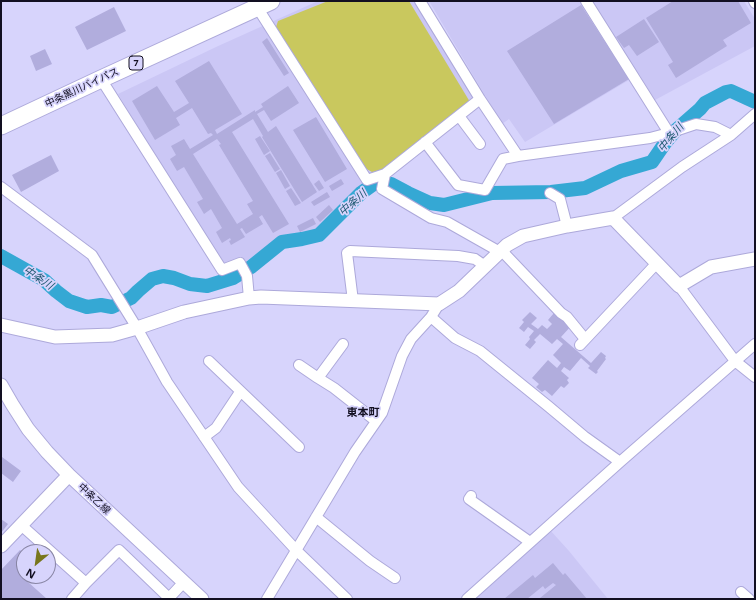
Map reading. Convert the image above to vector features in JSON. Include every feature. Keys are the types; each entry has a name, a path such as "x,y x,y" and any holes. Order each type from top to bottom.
{"highway":[{"name":"中条黒川バイパス","path":"1,126 258,5"}],"street":[{"path":"420,1 480,99 518,156"},
{"path":"586,1 669,134"},
{"path":"258,5 367,180 385,174 480,99"},
{"path":"101,79 222,270 240,263 248,276 249,298"},
{"path":"267,599 355,452 382,413 402,356 411,339 431,317 439,304 458,291 507,244 523,236 613,218 682,167 730,135 755,114"},
{"path":"459,116 480,144"},
{"path":"425,142 458,185 485,190 503,159 650,138 669,134 696,124 715,127 730,135"},
{"path":"385,174 382,189 431,218 447,222 500,251 567,317 583,342 657,263"},
{"path":"1,187 92,255 167,382 238,487 296,550 347,599"},
{"path":"550,193 560,199 567,226"},
{"path":"613,218 679,286 735,361 755,377"},
{"path":"353,300 346,254 350,251 458,256 475,259 485,266"},
{"path":"679,286 712,267 755,259"},
{"path":"1,325 55,337 112,335 184,312 249,298 261,297 439,304"},
{"path":"431,317 455,338 480,351 585,437 620,462"},
{"path":"318,378 343,344"},
{"path":"467,599 755,344"},
{"path":"208,361 299,447"},
{"path":"299,365 334,388 376,422"},
{"name":"中条乙線","path":"1,385 28,429 47,452 69,475 202,599"},
{"path":"204,437 216,428 240,392"},
{"path":"1,546 69,475"},
{"path":"471,496 469,499 530,542"},
{"path":"316,517 370,561 395,578"},
{"path":"21,526 86,583"},
{"path":"72,599 119,550 169,598 184,582"}],"shaded area":[{"path":"318,1 417,1 479,103 365,185 317,232 276,241 262,254 226,273 118,94 216,47"},
{"path":"328,1 409,1 470,102 383,171 372,172 363,167 276,27 278,21"},
{"path":"429,1 744,1 755,19 755,46 655,100 639,74 525,142 509,119 502,124"},
{"path":"550,530 608,599 472,599"}],"building":[{"path":"673,1 738,1 751,23 723,40 727,46 676,78 668,65 673,62 646,18"},
{"path":"581,5 629,79 554,124 507,51"},
{"path":"114,7 126,31 87,50 75,27"},
{"path":"644,19 659,42 637,56 629,45 624,48 616,37"},
{"path":"267,38 289,73 284,76 262,42"},
{"path":"45,49 52,64 36,71 30,56"},
{"path":"209,61 242,114 215,130 217,134 255,110 255,112 263,107 261,104 288,86 299,103 271,121 264,110 257,114 268,132 276,126 317,192 302,202 262,137 263,136 253,119 232,132 289,224 273,233 262,215 259,217 263,224 246,234 242,228 240,229 245,237 231,245 229,241 231,240 230,238 222,243 216,232 222,228 211,209 204,214 197,202 203,199 184,167 177,171 170,159 176,155 171,146 184,139 190,149 213,135 211,133 208,134 192,108 176,118 180,125 155,140 132,101 157,86 174,112 189,103 175,81","holes":["217,139 221,144 219,145 253,201 247,204 253,214 237,224 193,154"]},
{"path":"316,117 347,169 325,182 293,130"},
{"path":"260,136 270,151 264,155 255,139"},
{"path":"270,153 280,169 275,172 265,156"},
{"path":"51,155 59,171 21,192 12,175"},
{"path":"281,170 290,186 285,189 276,173"},
{"path":"341,179 344,184 332,191 329,186"},
{"path":"319,180 324,188 319,191 314,184"},
{"path":"291,188 301,203 295,206 286,191"},
{"path":"327,192 330,197 314,206 311,202"},
{"path":"329,205 333,210 320,222 316,217"},
{"path":"313,218 316,224 300,232 297,226"},
{"path":"551,308 572,325 561,337 591,363 601,352 606,356 606,359 596,374 588,368 590,366 581,358 570,371 564,367 561,371 569,378 567,380 569,383 564,388 561,386 552,396 545,390 542,392 536,387 539,384 532,378 548,360 557,368 561,363 553,355 563,344 557,339 552,344 540,334 534,340 536,342 530,349 525,345 534,331 528,327 524,332 519,328 524,322 522,320 530,312 537,318 531,324 538,329 542,325 547,329 552,324 548,320 554,313 549,309"},
{"path":"2,457 21,471 13,482 1,473"},
{"path":"1,519 8,524 1,533"},
{"path":"16,554 16,584 30,584 47,599 1,599 1,570"},
{"path":"553,563 563,575 565,573 587,599 541,599 540,598 556,585 553,583 545,589 543,586 527,599 504,599 533,575 535,578"}],"waterway":[{"name":"中条川","path":"1,256 44,280 69,301 87,307 101,305 112,307 131,298 152,279 163,276 174,278 190,284 207,286 233,278 251,267 282,242 319,235 361,193 375,183 391,184 430,203 444,205 492,193 551,192 585,188 621,171 652,162 676,130 705,103 726,92 731,91 755,102"}],"district":[{"name":"東本町","path":"363,413"}]}
